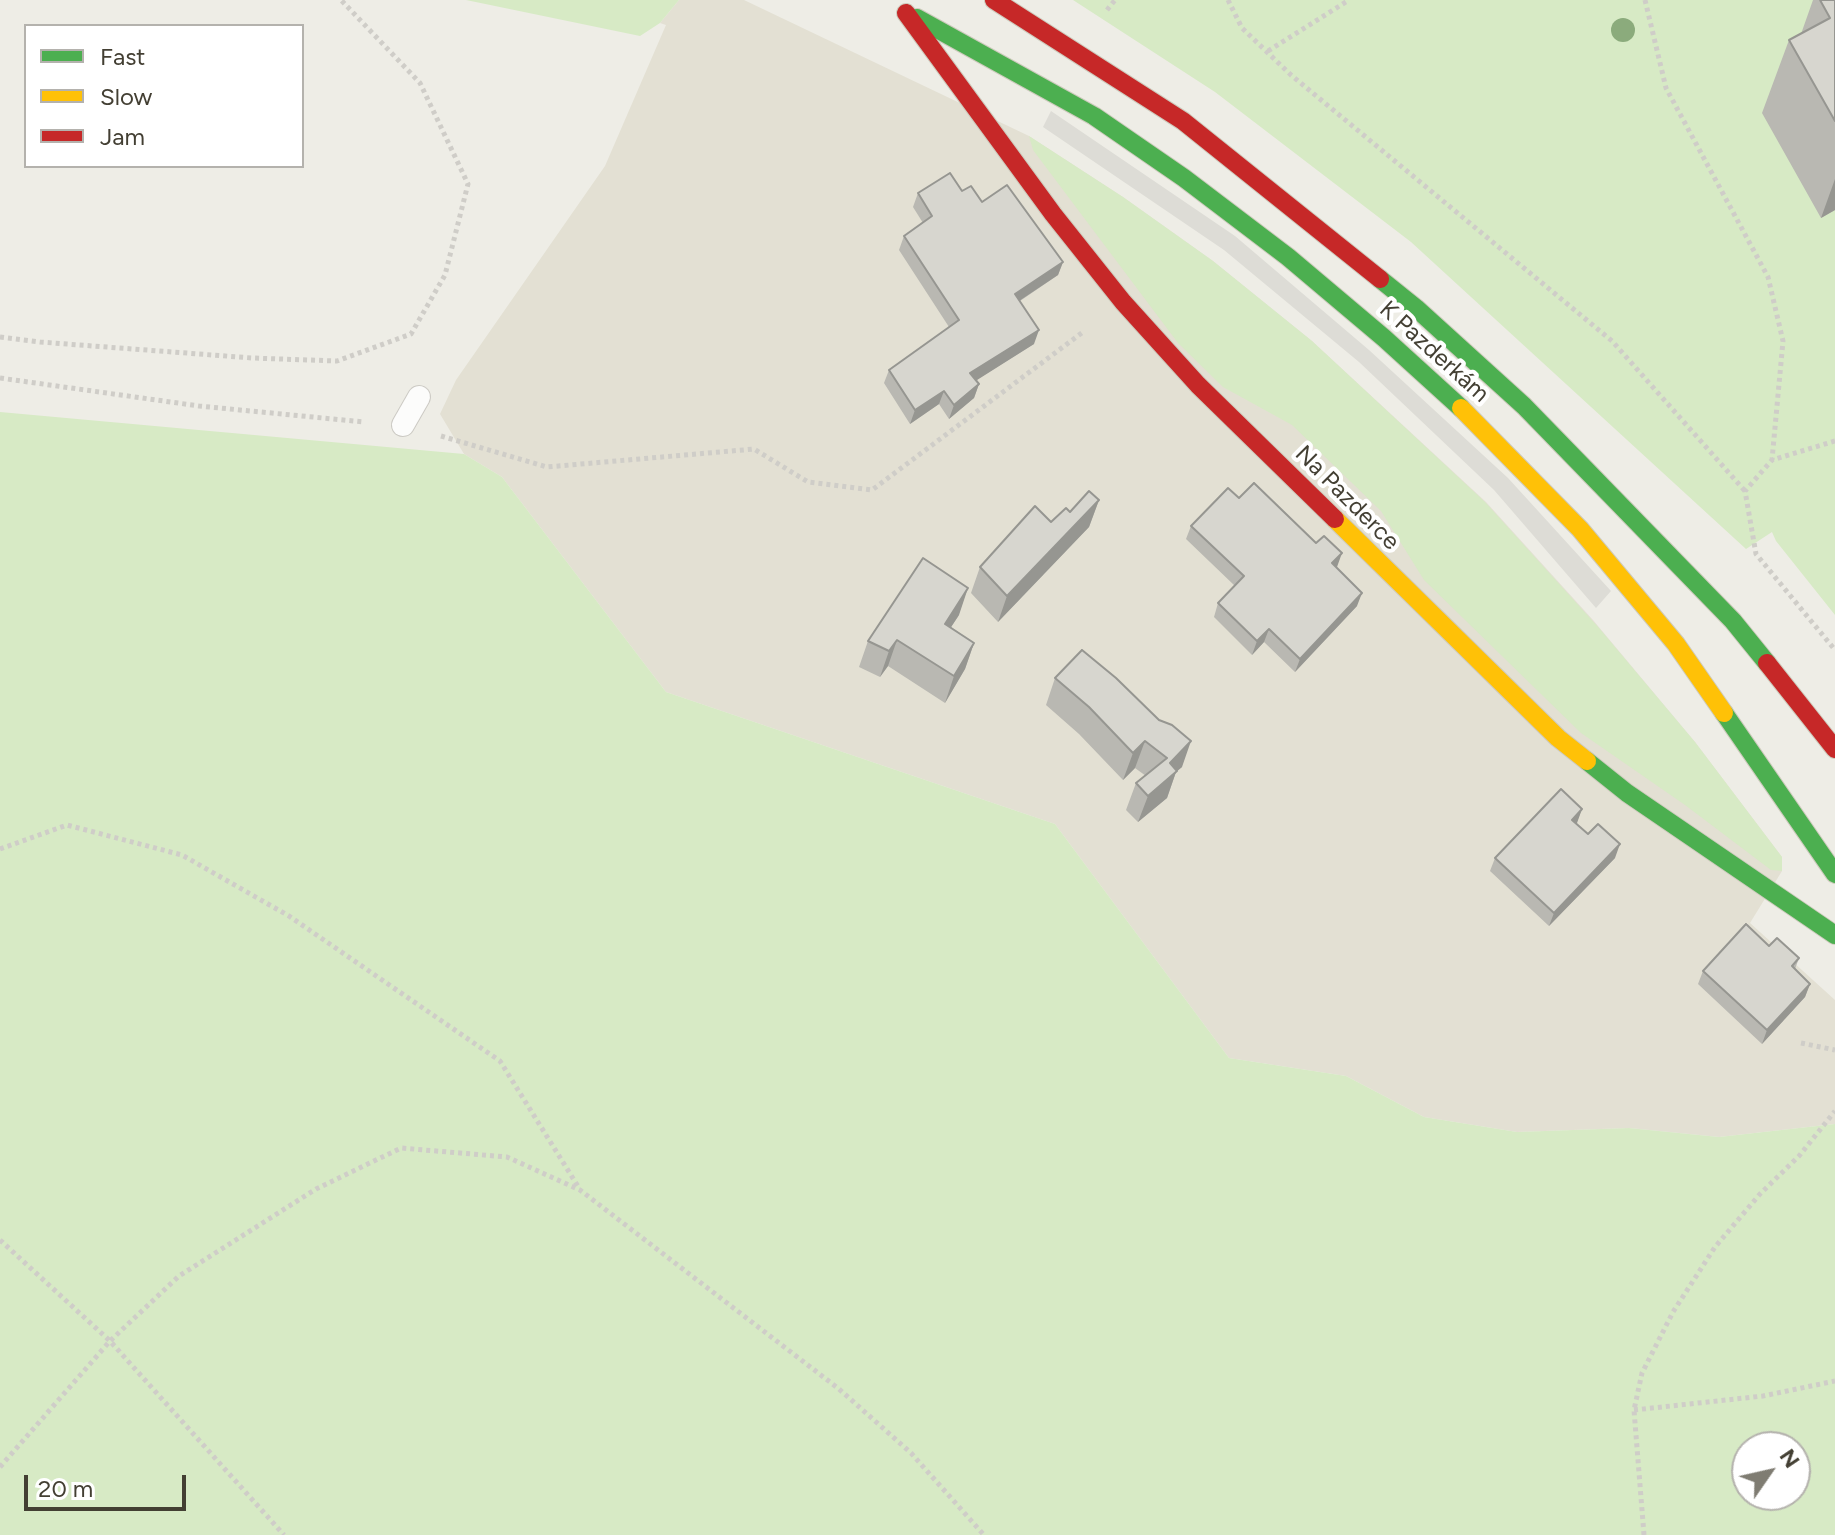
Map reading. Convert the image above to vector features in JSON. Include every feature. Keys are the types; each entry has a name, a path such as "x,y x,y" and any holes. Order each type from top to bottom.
{"street":[{"name":"K Pazderkám","path":"994,0 1183,121 1416,308 1524,406 1733,621 1835,749"},
{"name":"K Pazderkám","path":"900,10 1094,116 1184,178 1288,257 1474,420 1580,529 1676,644 1835,874"},
{"name":"Na Pazderce","path":"900,10 1053,214 1123,302 1198,385 1558,738 1627,793 1835,935"}],"lane":[{"path":"403,425 419,397"}],"path":[{"path":"0,337 237,357 337,361 411,334 445,275 468,184 420,83 341,0"},
{"path":"1228,0 1242,28 1291,75 1612,341 1745,491 1756,554 1835,650"},
{"path":"1268,51 1349,0"},
{"path":"1645,0 1666,88 1768,277 1783,341 1772,460"},
{"path":"0,378 199,406 403,425 547,467 754,449 808,482 872,490 1123,302"},
{"path":"1745,491 1772,460 1835,441"},
{"path":"0,849 67,825 182,855 289,916 500,1061 580,1190"},
{"path":"1801,1043 1835,1050"},
{"path":"1644,1535 1634,1410 1642,1373 1673,1312 1715,1247 1760,1194 1799,1156 1835,1111"},
{"path":"0,1467 110,1341 179,1276 316,1189 401,1148 507,1157 580,1190 839,1389 911,1453 984,1535"},
{"path":"0,1240 110,1341 284,1535"},
{"path":"1634,1410 1763,1396 1835,1381"}],"shaded area":[{"path":"679,0 744,0 1029,136 1213,261 1312,341 1486,502 1593,620 1695,742 1782,857 1782,871 1750,923 1835,1000 1835,1124 1719,1137 1629,1128 1517,1132 1424,1117 1346,1076 1229,1058 1055,824 666,692 502,477 464,454 440,414 456,380 605,166 666,25 660,23"},
{"path":"1051,111 1235,236 1369,350 1508,478 1611,591 1596,608 1494,490 1359,362 1224,250 1043,127"}],"green space":[{"path":"466,0 679,0 660,23 640,36"},
{"path":"1073,0 1835,0 1835,615 1772,532 1746,549 1411,242 1215,92"},
{"path":"1029,136 1213,261 1312,341 1485,502 1599,628 1695,742 1782,857 1782,871 1771,870 1685,805 1581,733 1424,580 1381,511 1292,425 1223,387 1178,343 1033,150"},
{"path":"0,412 464,454 502,477 666,692 1055,824 1229,1058 1346,1076 1424,1117 1517,1132 1629,1128 1719,1137 1835,1124 1835,1535 0,1535"}],"building":[{"path":"1820,0 1835,0 1835,121 1789,40 1830,18"},
{"path":"950,173 962,191 971,186 982,202 1007,185 1063,262 1015,294 1039,330 970,373 979,384 954,405 944,391 915,410 889,370 959,320 904,236 932,216 918,193"},
{"path":"1254,483 1316,543 1324,536 1342,553 1332,563 1362,593 1300,659 1269,629 1257,641 1218,603 1244,576 1191,526 1228,488 1239,498"},
{"path":"1089,491 1099,500 1007,596 980,567 1035,506 1051,522 1066,508 1070,512"},
{"path":"923,558 968,588 945,624 974,643 954,676 897,640 889,651 868,641"},
{"path":"1082,650 1159,720 1172,725 1191,741 1170,763 1177,771 1148,796 1136,783 1167,758 1145,741 1133,753 1089,707 1055,678"},
{"path":"1561,789 1582,809 1572,820 1588,834 1598,824 1620,844 1554,913 1495,858"},
{"path":"1746,924 1769,946 1777,938 1799,958 1792,966 1810,984 1767,1030 1703,971"}],"traffic: fast":[{"path":"917,18 1094,116 1184,178 1288,257 1461,408"},
{"path":"1380,279 1524,406 1733,621 1767,663"},
{"path":"1724,713 1835,874"},
{"path":"1587,761 1627,793 1835,935"}],"traffic: slow":[{"path":"1461,408 1580,529 1676,644 1724,713"},
{"path":"1335,519 1558,738 1587,761"}],"traffic: jam":[{"path":"994,0 1183,121 1380,279"},
{"path":"906,13 1053,214 1123,302 1198,385 1335,519"},
{"path":"1767,663 1835,749"}]}
